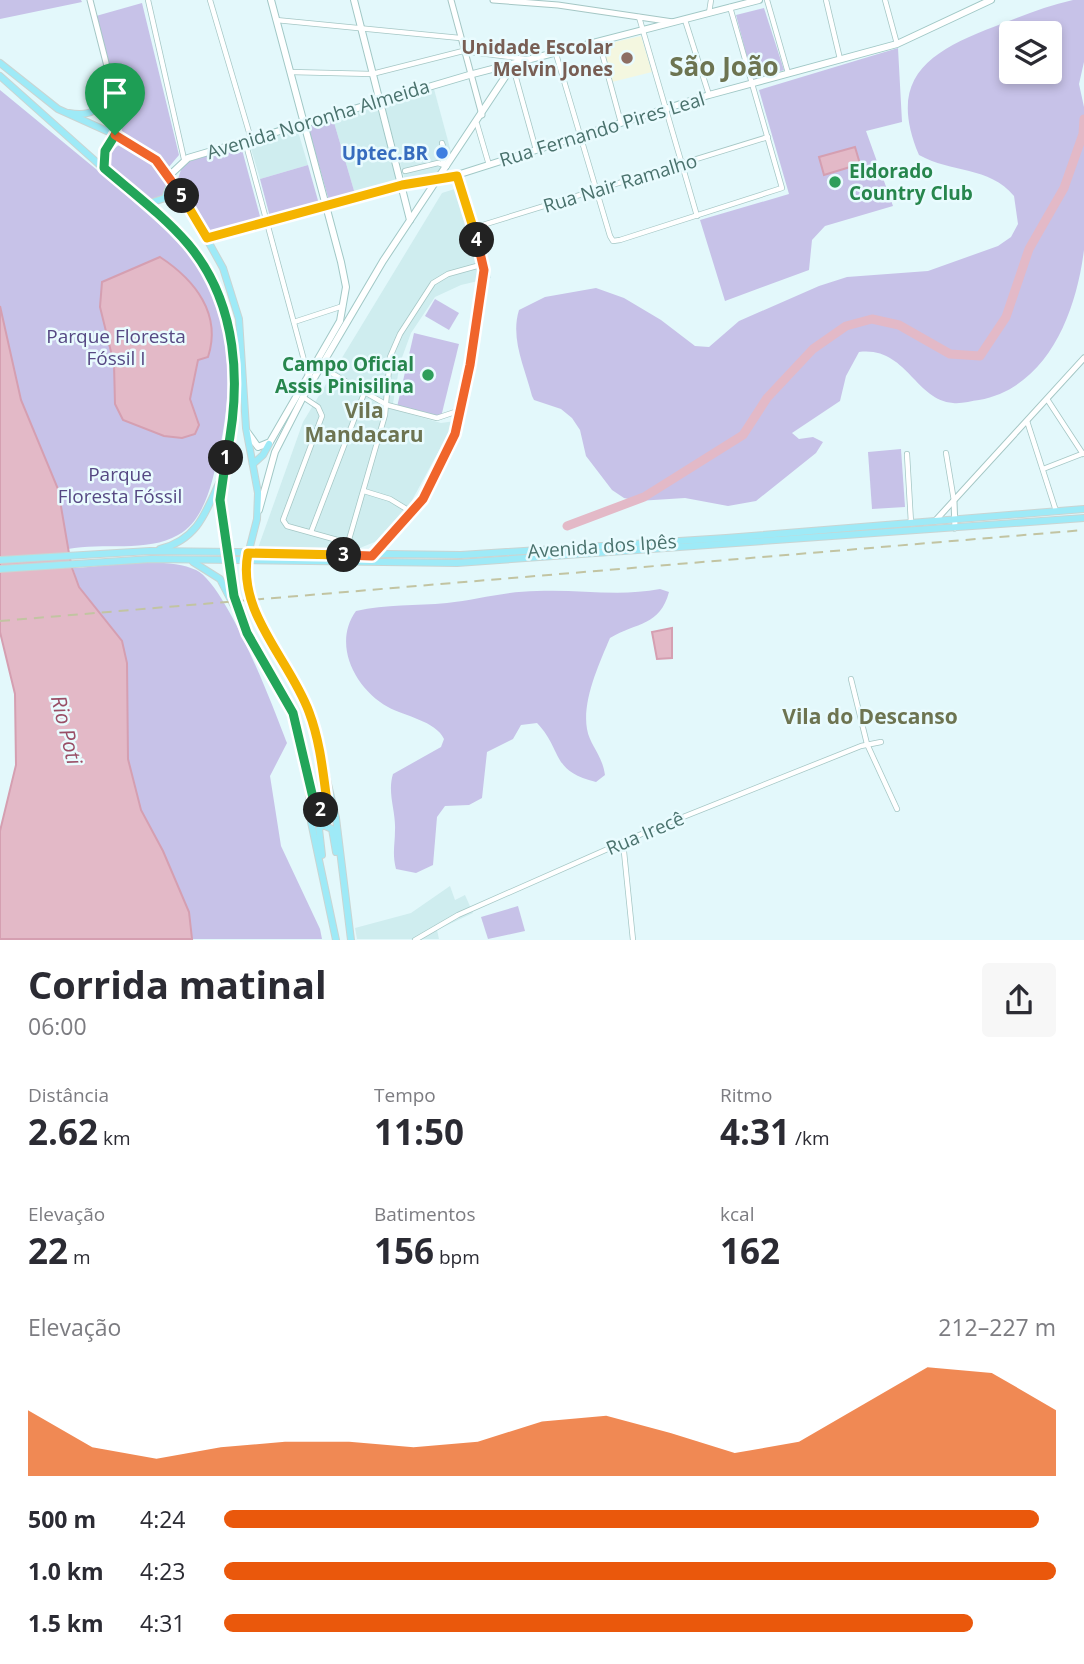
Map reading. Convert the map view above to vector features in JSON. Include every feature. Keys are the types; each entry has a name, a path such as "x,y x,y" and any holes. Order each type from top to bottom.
{"main road":[{"path":"271,0 344,274 345,306 340,321 308,375 300,399 275,452 246,562 247,587 254,608 309,710 336,818 351,940"},
{"path":"354,0 410,220"},
{"name":"Avenida Noronha Almeida","path":"167,173 176,170 184,159 380,100 759,0"},
{"name":"Rua Fernando Pires Leal","path":"207,238 402,185 457,176 665,109 897,44 991,0"},
{"path":"0,63 58,109 142,149 167,173 207,238 222,268 239,319 246,428 258,493 257,519"},
{"path":"253,464 263,455 321,367 410,220 438,180 445,165 477,124 513,65"},
{"path":"0,76 147,204 196,254 211,276 226,314 234,389 232,427 221,478 220,500 228,561 240,619"},
{"path":"58,109 79,114 94,112 104,102 111,82"},
{"path":"104,168 105,151 115,135"},
{"path":"147,204 165,198 172,181"},
{"path":"246,428 255,446 261,448 269,444"},
{"path":"150,551 176,545 194,533 221,478"},
{"name":"Avenida dos Ipês","path":"118,556 246,562 431,564 580,551 936,530 954,524 1084,509"},
{"name":"Avenida dos Ipês","path":"726,542 935,521 954,524 1084,518"},
{"name":"Avenida dos Ipês","path":"118,556 150,551 372,556 564,553"},
{"path":"228,561 248,553"},
{"path":"0,560 118,556"},
{"path":"0,569 118,556"},
{"path":"188,560 204,566 219,579 293,713 316,807 324,809 327,802 324,769"},
{"path":"308,774 313,832 324,870"},
{"path":"336,940 319,829 325,825 331,829 340,867"}],"street":[{"path":"90,0 111,82 115,135"},
{"path":"148,0 184,159"},
{"path":"210,0 308,375"},
{"path":"451,0 469,75 482,115"},
{"path":"494,0 673,22"},
{"path":"709,13 710,0"},
{"path":"767,0 788,73"},
{"path":"826,0 840,59"},
{"path":"885,0 897,44"},
{"path":"556,54 610,236 615,241 777,192 783,186 730,7"},
{"path":"639,16 698,216"},
{"path":"685,19 709,96"},
{"path":"276,20 460,38"},
{"path":"599,42 621,123"},
{"path":"290,72 372,74 463,51 529,60"},
{"path":"513,65 536,150"},
{"path":"477,124 489,165"},
{"name":"Rua Nair Ramalho","path":"473,228 768,138"},
{"path":"405,171 445,165 446,156 442,143"},
{"path":"372,556 413,513 443,464 461,410 484,264 457,176"},
{"path":"300,399 318,407 322,416 283,518 287,526 348,543 387,405 392,350 428,289 448,274 484,264"},
{"path":"294,321 345,306"},
{"path":"936,530 935,521 1084,358"},
{"path":"321,367 387,405 437,418 461,410"},
{"path":"311,533 365,391"},
{"path":"1043,469 1083,454 1047,399"},
{"path":"1027,421 1056,511"},
{"path":"946,453 954,502 954,524"},
{"path":"907,454 911,523"},
{"path":"363,491 390,499 413,513"},
{"path":"851,679 867,744 897,809"},
{"name":"Rua Irecê","path":"415,940 458,915 623,842 867,744 881,742"},
{"path":"623,842 633,940"}],"shaded area":[{"name":"Unidade Escolar Melvin Jones","path":"641,36 652,72 612,82 602,45"},
{"path":"434,89 451,152 434,178 405,181 384,104"},
{"path":"377,107 398,183 355,194 333,119"},
{"path":"297,128 308,165 260,179 249,142"},
{"path":"464,186 491,278 461,285 435,297 411,333 400,363 392,409 441,423 455,421 403,517 382,539 360,548 258,548 303,422 442,193"},
{"path":"450,886 455,900 465,895 473,913 437,930 439,939 357,939 355,928 411,913"}],"green space":[{"path":"0,0 81,0 82,2 0,19"},
{"path":"1073,0 1084,0 1084,62 1079,84 1084,107 1084,250 1074,298 1065,322 1040,363 1023,380 1003,392 979,400 956,403 940,400 929,393 888,357 875,352 859,352 846,376 840,401 792,433 799,439 813,437 823,442 816,453 756,501 728,506 685,498 638,501 624,498 612,490 586,456 580,430 572,418 561,409 534,400 517,343 519,310 545,297 596,288 624,298 661,320 695,346 709,347 739,321 819,286 847,277 928,271 998,246 1011,237 1018,224 1014,196 993,179 919,155 910,128 908,105 911,86 920,71 934,57 951,46 999,25 999,84 1062,84 1062,21 1010,21"},
{"path":"142,3 179,155 168,168 146,149 123,137 117,100 96,16"},
{"path":"764,8 784,70 753,80 736,15"},
{"name":"Eldorado Country Club","path":"898,48 902,122 866,131 893,206 825,226 812,240 809,270 725,301 700,220 789,194 759,90"},
{"path":"0,90 95,168 168,233 191,258 215,303 226,351 227,402 217,463 201,510 187,529 153,544 68,549 74,568 137,563 184,566 196,570 208,580 221,599 248,649 287,743 270,776 281,846 320,929 322,939 192,939 189,912 141,810 128,759 127,663 108,623 79,587 0,337"},
{"path":"333,119 355,194 329,201 308,126"},
{"path":"119,145 142,153 159,169 167,183 164,196 151,202 145,200 108,168 107,154"},
{"path":"241,146 261,220 207,234 178,179 183,163"},
{"path":"308,165 319,204 270,217 260,179"},
{"path":"435,299 459,313 449,330 425,316"},
{"name":"Campo Oficial Assis Pinisilina","path":"414,333 459,344 441,417 397,407"},
{"path":"901,449 905,507 872,509 868,452"},
{"path":"660,589 669,592 660,611 646,622 610,638 593,683 587,707 587,729 605,775 596,782 571,772 559,759 537,723 521,725 513,739 487,752 482,798 469,805 445,806 437,817 433,865 416,873 396,869 391,788 393,774 441,747 444,739 427,723 388,707 376,699 357,677 347,651 346,637 356,611 447,603 526,591 614,593"},
{"path":"518,906 525,931 488,939 481,917"}],"water":[{"path":"855,147 860,164 824,175 819,157"},
{"path":"160,257 194,287 208,313 211,326 208,357 198,360 190,399 199,425 195,434 182,438 164,436 123,420 115,404 114,364 100,307 102,282"},
{"name":"Rio Poti","path":"0,306 21,400 58,489 71,565 79,587 122,641 127,663 128,759 141,810 163,851 189,912 192,939 0,939 0,831 16,765 15,694 0,632"},
{"path":"672,628 672,658 657,659 652,632"}],"waterway":[{"path":"567,526 644,497 743,435 767,398 813,349 846,326 872,319 899,325 950,354 980,356 1006,317 1029,249 1064,188 1083,134 1084,119"}],"railway":[{"path":"0,621 1084,530"}],"place":[{"name":"Unidade Escolar Melvin Jones","path":"627,58"},
{"name":"Uptec.BR","path":"442,153"},
{"name":"Eldorado Country Club","path":"835,182"},
{"name":"Campo Oficial Assis Pinisilina","path":"428,375"}],"district":[{"name":"São João","path":"724,67"},
{"name":"Vila Mandacaru","path":"364,423"},
{"name":"Vila do Descanso","path":"870,717"}],"route":[{"path":"115,135 129,141 156,160 207,238 402,185 457,176 484,264 466,388 458,425 443,464 413,513 372,556 248,553 248,593 257,616 302,695 314,725 324,769 327,806 324,809 319,810 316,807 293,713 247,633 234,596 227,533 220,500 221,478 232,427 234,389 234,364 226,314 211,276 186,242 104,168 105,151 115,135"}],"park label":[{"name":"Parque Floresta Fóssil I","path":"116,347"},
{"name":"Parque Floresta Fóssil","path":"120,485"}]}
